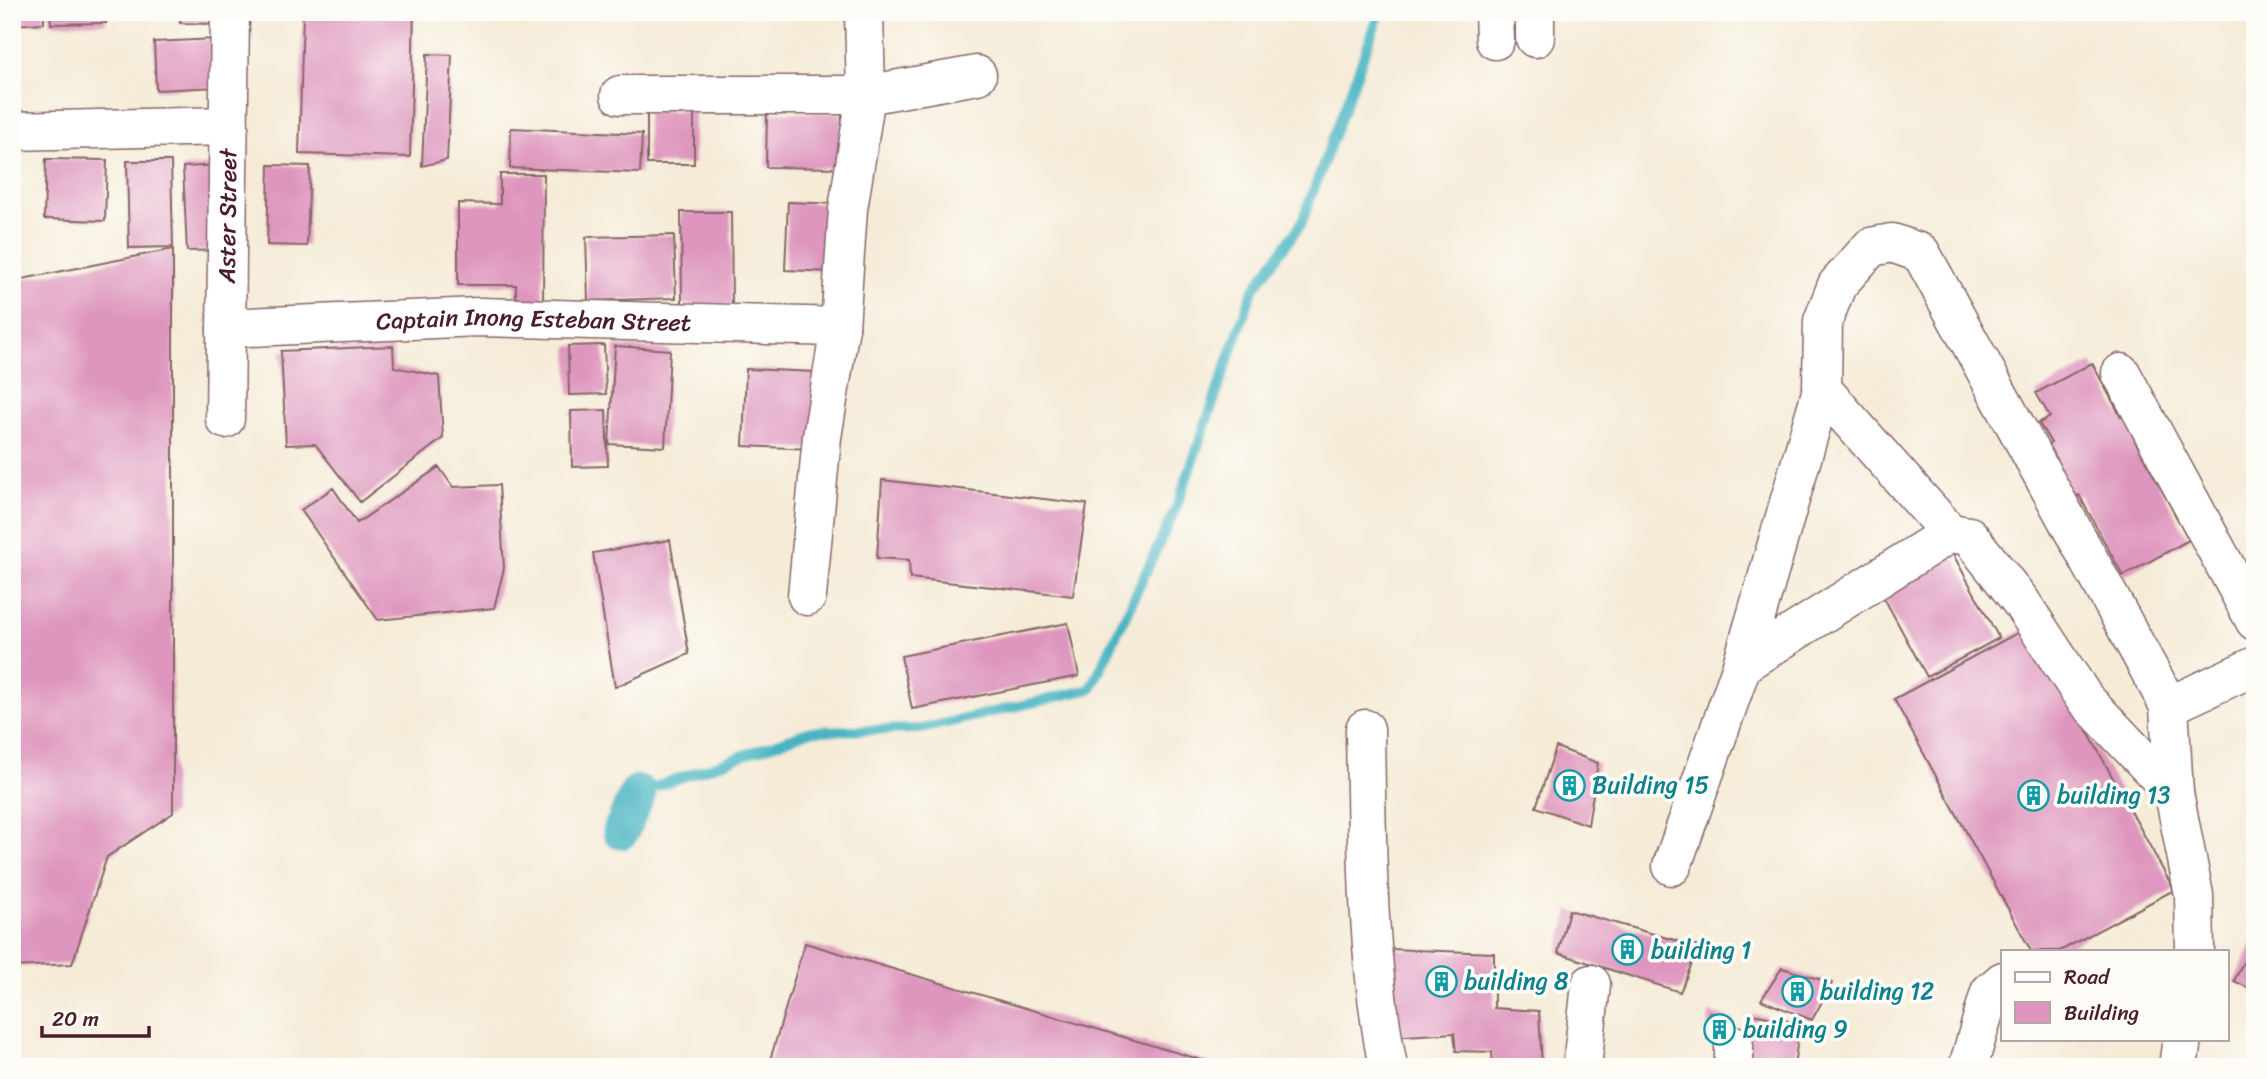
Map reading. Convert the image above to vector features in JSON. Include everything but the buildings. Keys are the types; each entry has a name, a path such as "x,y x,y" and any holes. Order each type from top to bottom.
{"street":[{"name":"Aster Street","path":"225,419 230,12"},
{"path":"807,596 822,437 840,327 848,209 866,95 864,12"},
{"path":"620,95 866,95 977,75"},
{"path":"12,131 229,126"},
{"path":"1672,866 1742,665 1822,389 1823,321 1837,285 1871,247 1892,243 1921,253 2169,706 2174,793 2194,895 2195,950"},
{"name":"Captain Inong Esteban Street","path":"226,328 479,317 840,327"},
{"path":"2121,373 2255,621"},
{"path":"1822,389 1950,533 1969,536 2021,602 2084,698 2174,793"},
{"path":"1742,665 1950,533"},
{"path":"2169,706 2255,666"},
{"path":"1365,729 1368,903 1376,1005 1388,1067"},
{"path":"1968,1067 1990,992 2001,983"},
{"path":"1582,1067 1591,984"},
{"path":"2178,1067 2182,1040"}],"waterway":[{"path":"638,793 811,731 921,729 1091,689 1176,508 1253,290 1301,224 1380,12"},
{"path":"621,831 638,793"}],"place":[{"name":"Building 15","path":"1569,785"},
{"name":"building 13","path":"2034,795"},
{"name":"building 1","path":"1628,950"},
{"name":"building 8","path":"1441,981"},
{"name":"building 12","path":"1797,991"},
{"name":"building 9","path":"1720,1029"}]}
